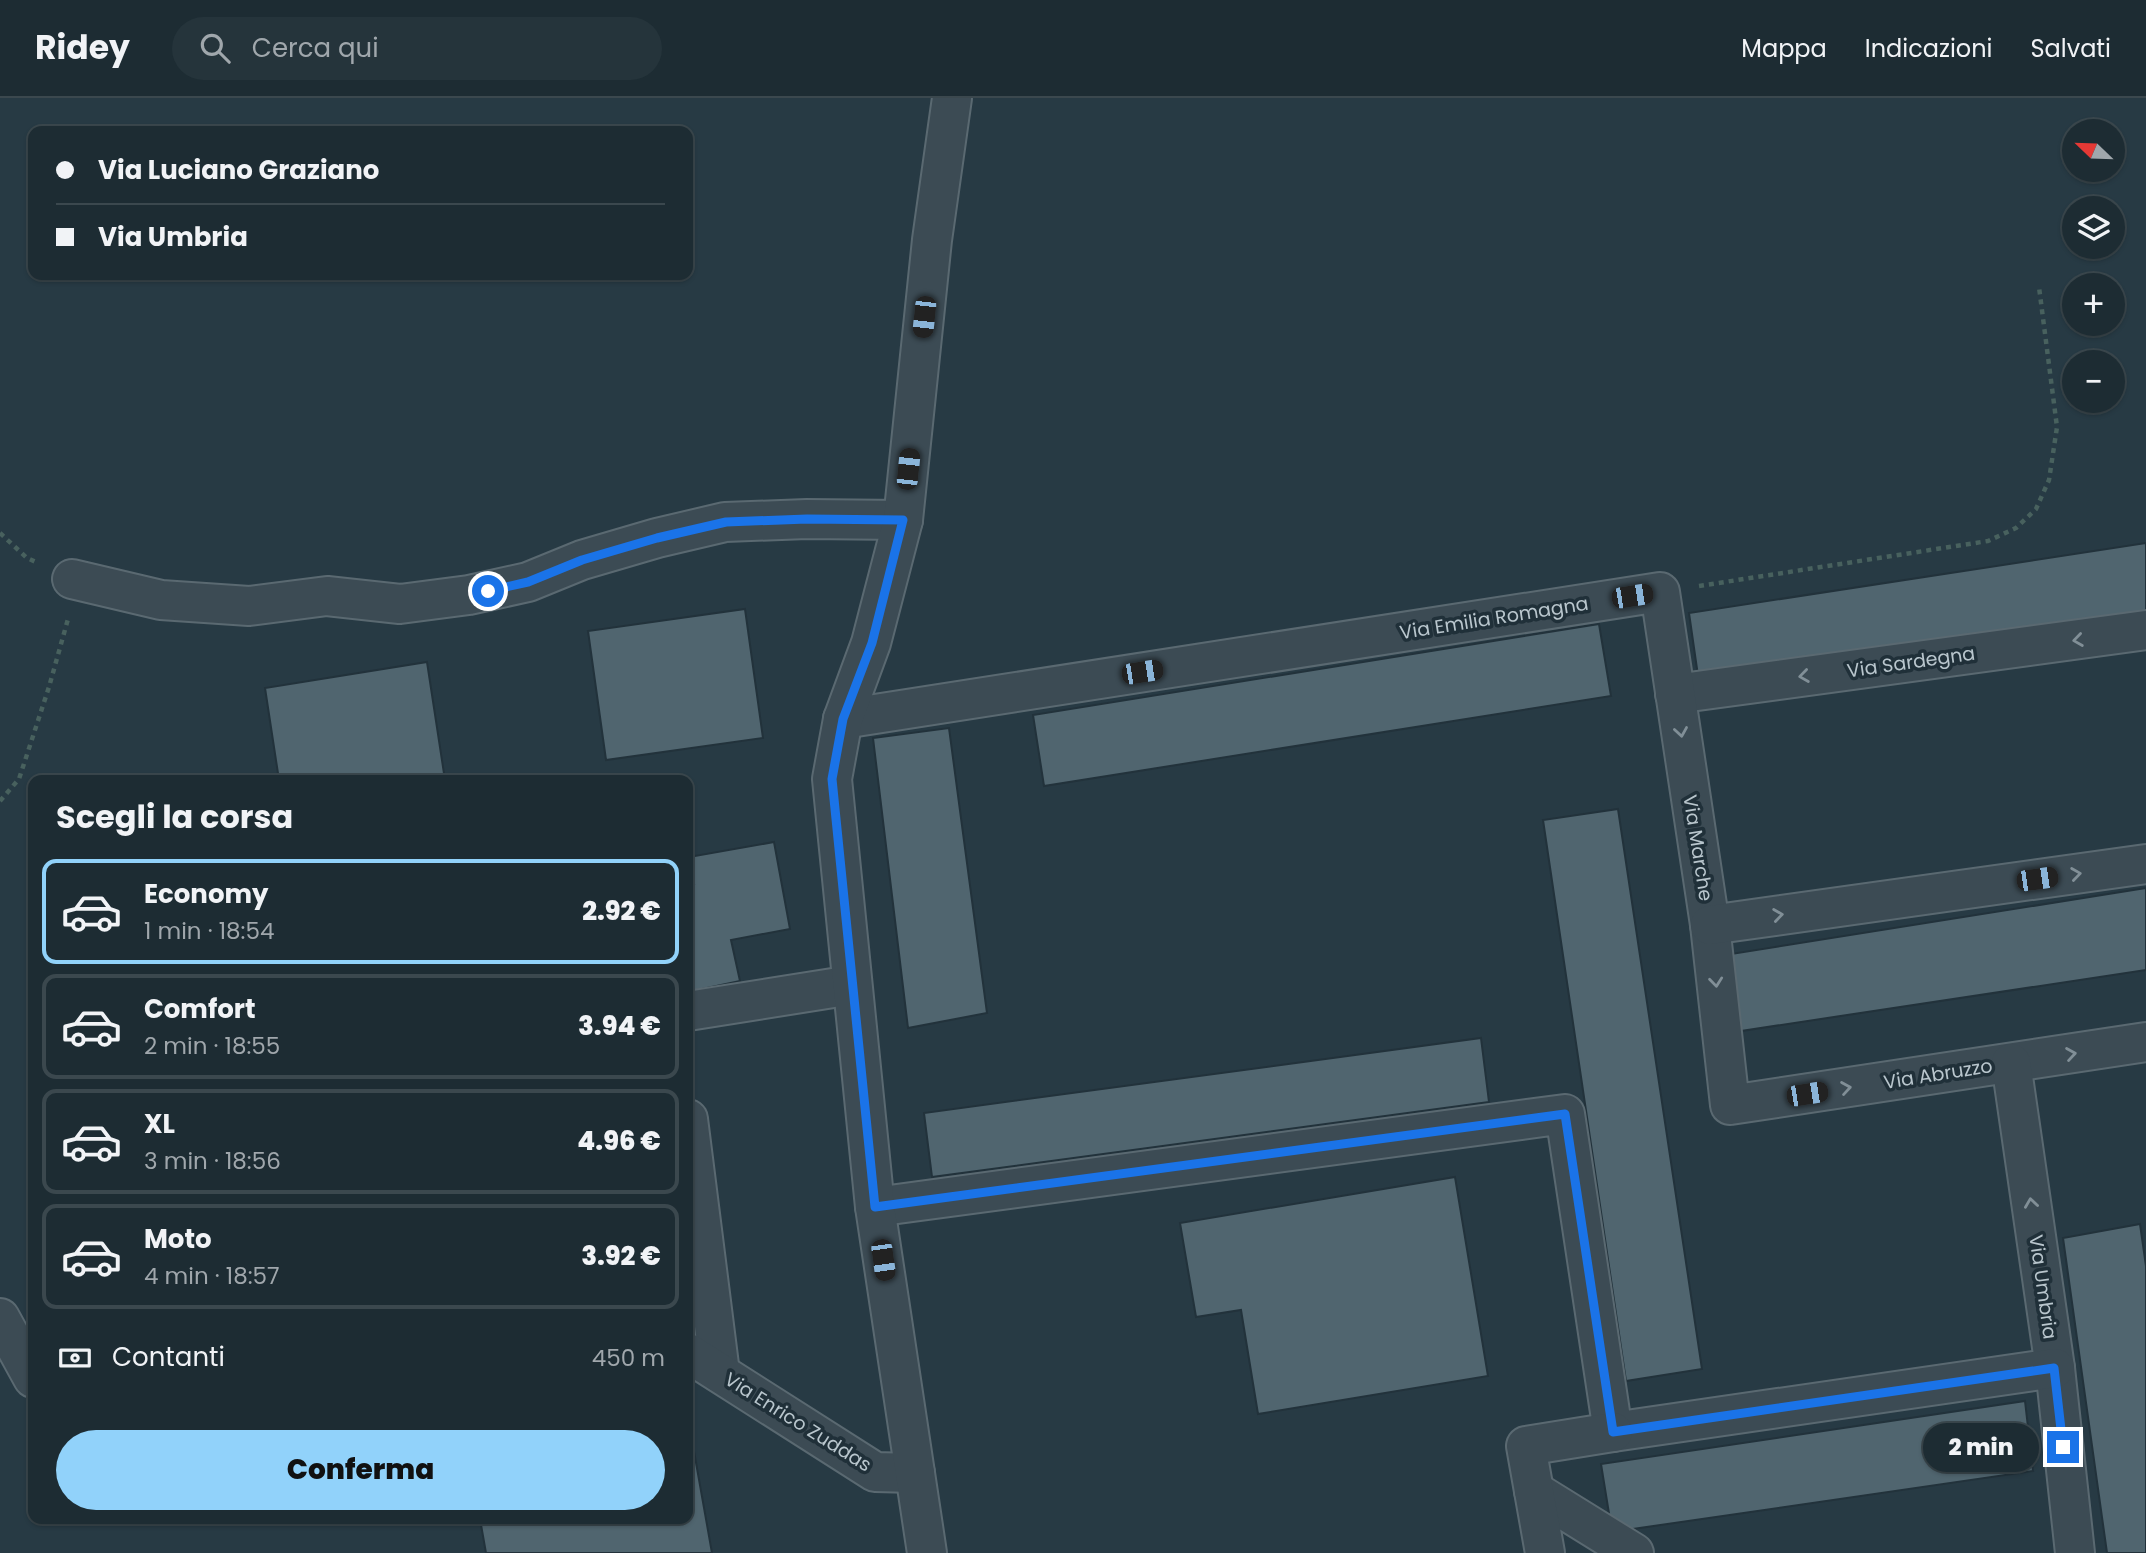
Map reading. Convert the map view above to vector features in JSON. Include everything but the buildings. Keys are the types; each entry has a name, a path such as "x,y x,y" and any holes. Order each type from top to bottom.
{"street":[{"path":"927,1553 875,1207 832,779 843,719 872,643 903,520 932,240 952,98"},
{"path":"72,579 173,601 250,606 327,596 400,604 469,595 528,582 582,560 657,538 726,522 903,520"},
{"name":"Via Marche","path":"1660,592 1710,925 1730,1105"},
{"name":"Via Emilia Romagna","path":"843,719 1660,592"},
{"name":"Via Sardegna","path":"1675,694 2146,630"},
{"path":"1710,925 2146,864"},
{"path":"693,1010 852,985"},
{"name":"Via Abruzzo","path":"1730,1105 2146,1042"},
{"name":"Via Umbria","path":"2011,1063 2054,1368 2075,1553"},
{"path":"875,1207 1565,1114 1613,1432"},
{"path":"693,1159 720,1373"},
{"path":"0,1318 28,1369"},
{"name":"Via Enrico Zuddas","path":"693,1356 875,1472 915,1473"},
{"path":"1545,1553 1526,1446 2054,1368"},
{"path":"1534,1491 1634,1553"}],"path":[{"path":"1660,592 1988,541 2015,528 2036,509 2049,480 2057,427 2039,287"},
{"path":"0,533 27,558 72,579 71,605 49,687 19,779 0,801"}],"route":[{"path":"488,591 528,582 582,560 657,538 726,522 903,520 872,643 843,719 832,779 875,1207 1565,1114 1613,1432 2054,1368 2063,1447"}]}
